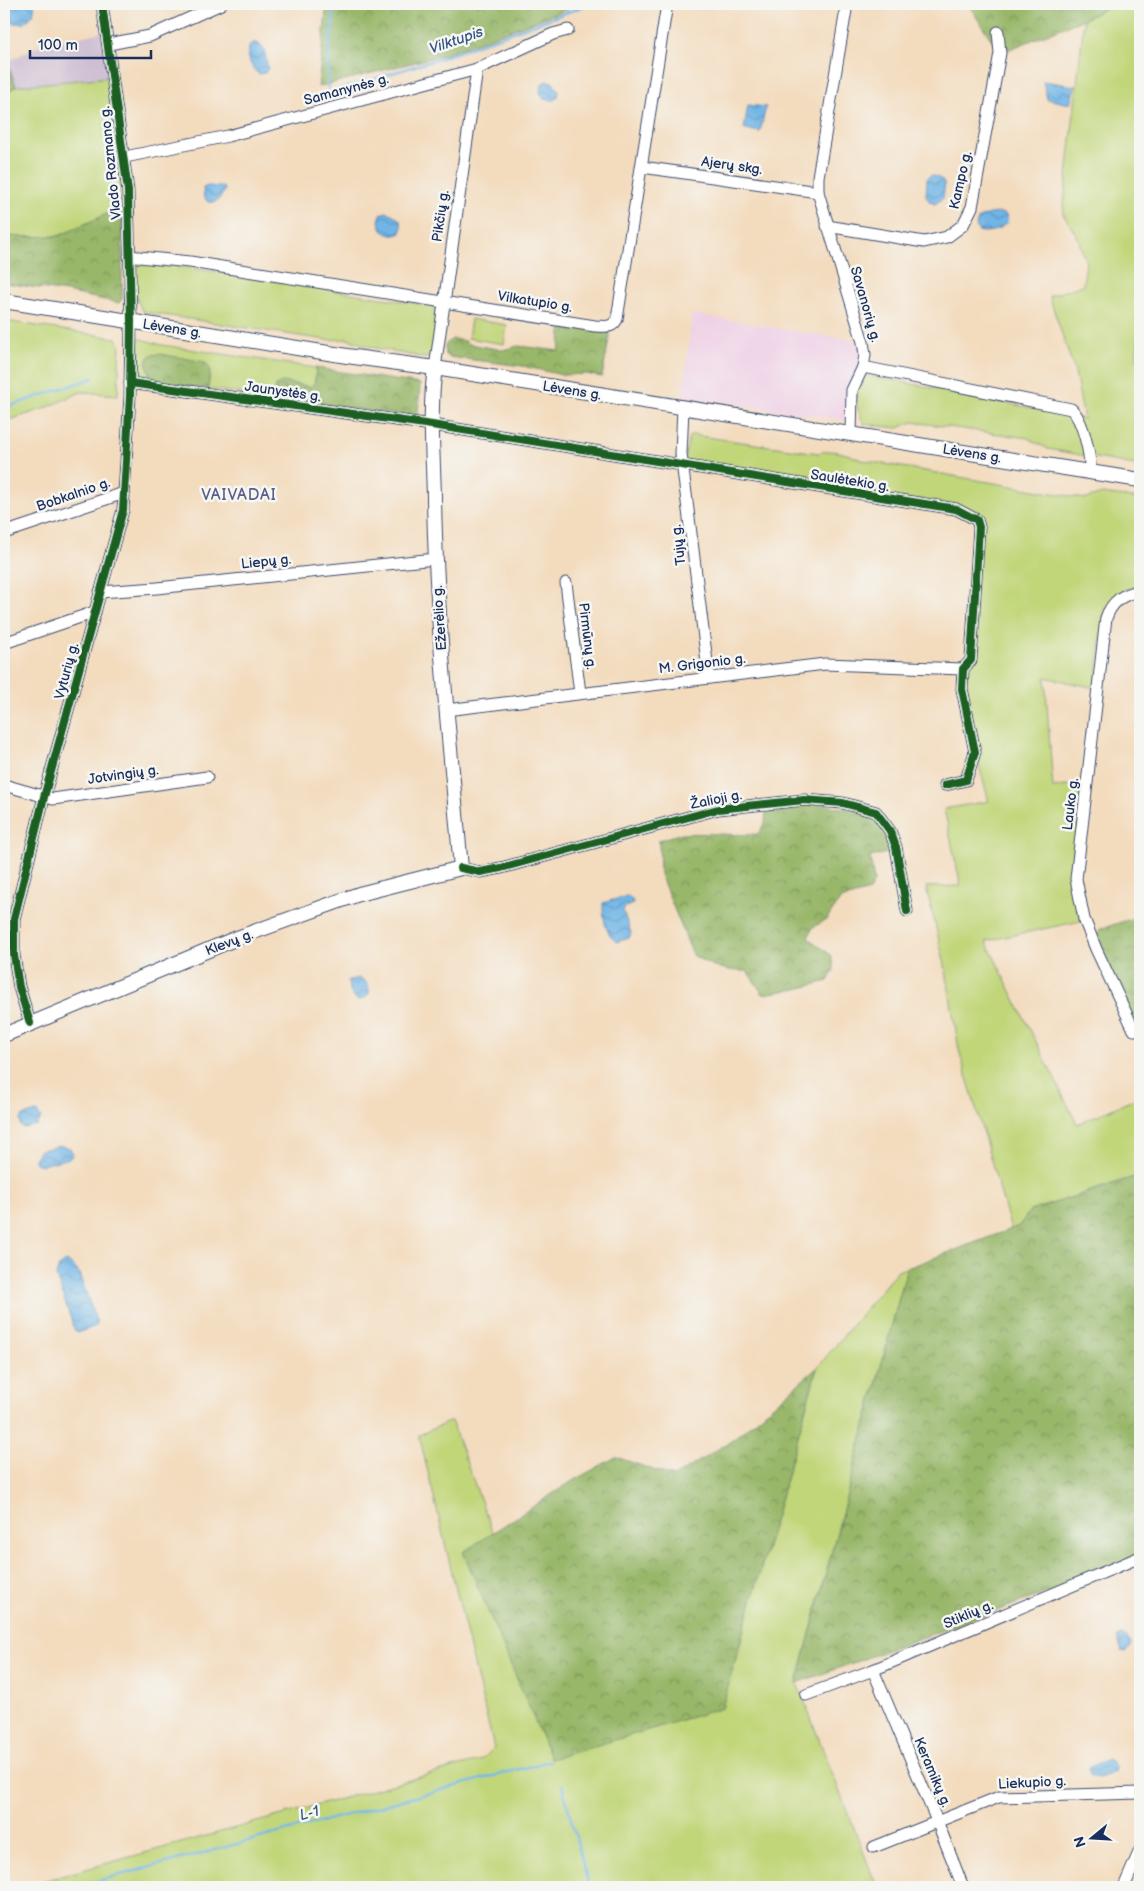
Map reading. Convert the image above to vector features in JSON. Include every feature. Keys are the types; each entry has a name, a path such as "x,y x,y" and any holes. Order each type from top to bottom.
{"main road":[{"name":"Lėvens g.","path":"4,302 435,368 1140,480"},
{"name":"Ežerėlio g.","path":"435,368 432,425 435,559 446,710 461,868"},
{"name":"Klevų g.","path":"4,1035 237,938 359,894 461,868"}],"street":[{"name":"Vlado Rozmano g.","path":"102,4 125,157 128,190 131,322"},
{"path":"109,44 150,36 220,4"},
{"name":"Vilkatupio g.","path":"129,256 190,262 595,326 614,325 617,319 667,4"},
{"name":"Savanorių g.","path":"846,4 818,178 818,192 863,342 865,355 862,367"},
{"name":"Samanynės g.","path":"125,157 177,148 228,136 477,69 553,34 568,30"},
{"name":"Kampo g.","path":"827,226 924,242 947,237 964,225 972,207 1000,53 998,32"},
{"name":"Pikčių g.","path":"435,368 477,69"},
{"name":"Ajerų skg.","path":"642,167 818,192"},
{"name":"Vyturių g.","path":"30,1023 19,987 14,955 14,919 44,797 123,510 130,383 131,322"},
{"path":"851,434 852,390 862,367 1071,409 1079,419 1090,458 1090,472"},
{"name":"Jaunystės g.","path":"130,383 432,425"},
{"name":"Tujų g.","path":"683,408 681,446 709,678"},
{"name":"Saulėtekio g.","path":"432,425 956,509 971,515 977,520 979,527 971,660 963,669 962,689 975,752 966,780 945,785"},
{"name":"Bobkalnio g.","path":"4,533 124,493"},
{"name":"Liepų g.","path":"100,592 157,588 435,559"},
{"name":"Pirmūnų g.","path":"566,583 580,693"},
{"name":"Lauko g.","path":"1134,1030 1084,919 1076,879 1106,618 1115,600 1140,591"},
{"path":"4,643 94,612"},
{"name":"M. Grigonio g.","path":"446,710 825,664 963,669"},
{"name":"Jotvingių g.","path":"4,785 53,799 207,777"},
{"name":"Žalioji g.","path":"461,868 480,872 501,868 718,809 804,800 843,803 876,812 890,831 896,847 907,911"},
{"name":"Stiklių g.","path":"806,1695 873,1670 1140,1557"},
{"name":"Keramikų g.","path":"873,1670 963,1887"},
{"name":"Liekupio g.","path":"874,1847 998,1797 1140,1793"},
{"path":"1124,1887 1140,1850"}],"shaded area":[{"path":"102,32 109,77 16,86 7,62 36,47"},
{"path":"692,314 863,342 851,421 683,396"}],"green space":[{"path":"327,4 568,4 568,9 446,54 318,87"},
{"path":"968,4 1114,4 1084,19 1000,53"},
{"path":"1114,4 1140,4 1140,322 1136,360 1140,360 1140,466 1048,449 1028,438 913,422 898,428 864,424 858,411 856,398 859,386 868,375 1084,419 1075,372 1049,296 1083,285 1086,263 1077,236 1063,214 1084,19"},
{"path":"4,59 7,62 16,86 4,94"},
{"path":"109,77 116,130 122,207 59,236 4,236 4,94 16,86"},
{"path":"122,207 122,299 119,303 67,292 4,283 4,236 59,236"},
{"path":"145,261 434,306 438,314 433,353 429,357 424,358 368,346 349,339 326,340 144,312 140,307 134,284 136,269"},
{"path":"471,319 507,325 504,344 468,338"},
{"path":"4,321 116,338 120,345 118,395 81,392 46,408 4,422"},
{"path":"562,325 610,334 602,377 587,374 562,375 523,366 449,357 445,354 445,345 452,339 465,341 468,344 503,350 518,346 559,351"},
{"path":"136,339 162,345 316,368 315,383 310,387 282,383 276,385 274,398 208,389 210,369 149,372 153,382 140,378 135,372"},
{"path":"160,354 205,362 210,369 208,389 153,382 146,362 151,355"},
{"path":"316,368 420,384 418,415 415,417 274,398 276,385 282,382 310,387 315,382"},
{"path":"692,435 818,453 835,451 862,460 1086,499 1102,494 1140,499 1140,585 1119,593 1111,600 1105,611 1095,688 1045,677 1053,788 1083,783 1072,869 1081,921 986,941 1077,1124 1140,1097 1140,1175 1030,1211 1019,1226 1011,1229 959,1050 945,965 926,887 961,886 944,809 989,801 975,752 962,689 971,659 979,527 971,515 683,465 689,437"},
{"path":"815,803 869,813 887,832 892,852 870,857 874,881 869,891 841,899 826,920 813,927 808,938 831,955 834,970 828,981 797,989 763,994 747,971 719,968 693,955 660,874 659,840 682,834 758,834 765,823 766,811"},
{"path":"1140,916 1140,1025 1134,1027 1094,942 1100,929"},
{"path":"1140,1175 1140,1559 797,1683 907,1268 1019,1226 1030,1211"},
{"path":"907,1268 797,1683 877,1887 21,1887 482,1760 494,1748 419,1435 451,1421 493,1533 464,1552 722,1708 817,1368 897,1271"},
{"path":"817,1368 722,1708 551,1759 463,1552 574,1480 616,1457 674,1477 734,1439"}],"water":[{"path":"4,4 35,4 33,15 25,23 4,24"},
{"path":"252,43 258,43 264,50 268,68 265,73 258,74 250,63 248,50"},
{"path":"547,81 552,82 559,91 558,97 554,100 544,99 540,93 543,83"},
{"path":"1043,81 1075,86 1070,104 1047,99"},
{"path":"748,105 766,107 760,132 744,129"},
{"path":"931,175 944,183 943,198 935,204 930,202 926,196 927,179"},
{"path":"208,186 223,187 225,190 215,202 208,202 204,197 203,188"},
{"path":"386,212 399,219 402,229 401,233 391,235 382,230 379,221 381,214"},
{"path":"1001,213 1006,215 1008,221 1002,227 990,232 978,231 976,225 979,218 989,214"},
{"path":"627,896 633,902 625,907 623,911 631,933 629,938 616,942 609,934 605,924 603,903"},
{"path":"359,978 366,982 369,994 364,999 359,1000 351,992 348,981"},
{"path":"37,1112 41,1118 37,1125 24,1128 21,1126 20,1120 23,1116"},
{"path":"61,1146 70,1148 73,1154 70,1158 42,1165 36,1163 34,1159 40,1150"},
{"path":"67,1261 78,1271 97,1323 96,1326 77,1333 56,1276 59,1266"},
{"path":"1121,1635 1127,1638 1130,1643 1131,1647 1126,1652 1122,1651 1117,1638"},
{"path":"1108,1759 1115,1767 1113,1773 1099,1778 1090,1776 1088,1768"}],"waterway":[{"name":"Vilktupis","path":"335,4 329,51 328,93 444,57 590,4"},
{"name":"Vilktupis","path":"4,408 93,378"},
{"name":"L-1","path":"75,1887 550,1761"},
{"name":"L-1","path":"562,1785 589,1887"}],"cycle path":[{"path":"30,1023 19,987 14,955 14,919 44,797 123,510 130,396 131,321 128,191 102,4"},
{"path":"130,383 432,425 956,509 977,520 979,527 971,660 963,669 962,689 975,752 966,780 945,785"},
{"path":"461,868 480,872 501,868 718,809 804,800 843,803 876,812 890,831 896,847 907,911"}],"district":[{"name":"VAIVADAI","path":"239,494"}]}
